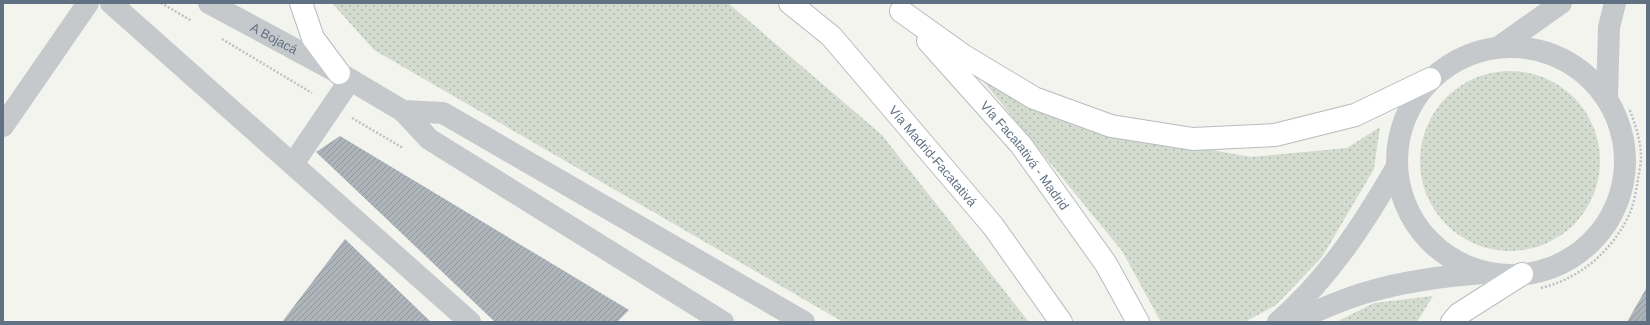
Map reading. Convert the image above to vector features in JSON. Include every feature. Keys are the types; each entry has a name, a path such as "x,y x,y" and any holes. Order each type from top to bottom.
{"main road":[{"path":"301,3 314,38 345,77"},
{"name":"Vía Madrid-Facatativá","path":"790,3 830,36 993,226 1060,322"},
{"path":"896,7 964,56 1034,98 1111,126 1193,139 1275,135 1355,115 1430,80"},
{"name":"Vía Facatativá - Madrid","path":"896,7 1021,145 1106,264 1138,322"},
{"path":"1452,322 1460,314 1529,282"}],"street":[{"path":"3,126 88,3"},
{"path":"111,3 470,322"},
{"name":"A Bojacá","path":"209,3 345,77 403,111"},
{"path":"1499,47 1561,3"},
{"path":"1607,97 1609,27 1615,3"},
{"path":"1499,47 1540,50 1578,67 1607,97 1620,123 1625,152 1624,181 1615,209 1598,234 1577,254 1529,282 1487,273 1452,259 1424,236 1404,204 1396,168 1398,136 1410,105 1430,80 1450,63 1474,52 1499,47"},
{"path":"293,164 345,77"},
{"path":"403,111 429,139 723,322"},
{"path":"403,111 443,113 804,322"},
{"path":"1278,322 1292,310 1322,278 1349,244 1396,168"},
{"path":"1292,322 1328,305 1367,292 1413,281 1487,273"}],"path":[{"path":"1529,282 1557,285 1586,269 1613,242 1628,217 1635,196 1641,158 1638,131 1628,107"}],"shaded area":[{"path":"332,3 728,3 882,135 1029,322 843,322 374,50"},
{"path":"974,70 1072,125 1251,157 1347,148 1380,127 1374,169 1322,257 1276,305 1245,322 1161,322 1122,251"},
{"path":"1519,71 1528,72 1553,81 1574,97 1590,118 1599,143 1599,179 1590,204 1574,225 1553,241 1545,244 1528,250 1501,251 1492,250 1467,241 1453,231 1440,218 1430,204 1421,179 1420,152 1421,143 1430,118 1440,104 1453,91 1467,81 1492,72"},
{"path":"1433,296 1417,322 1336,322 1374,303"}],"building":[{"path":"340,136 629,310 617,322 495,322 316,152"},
{"path":"345,239 431,322 282,322"},
{"path":"1647,287 1647,322 1627,322"}]}
